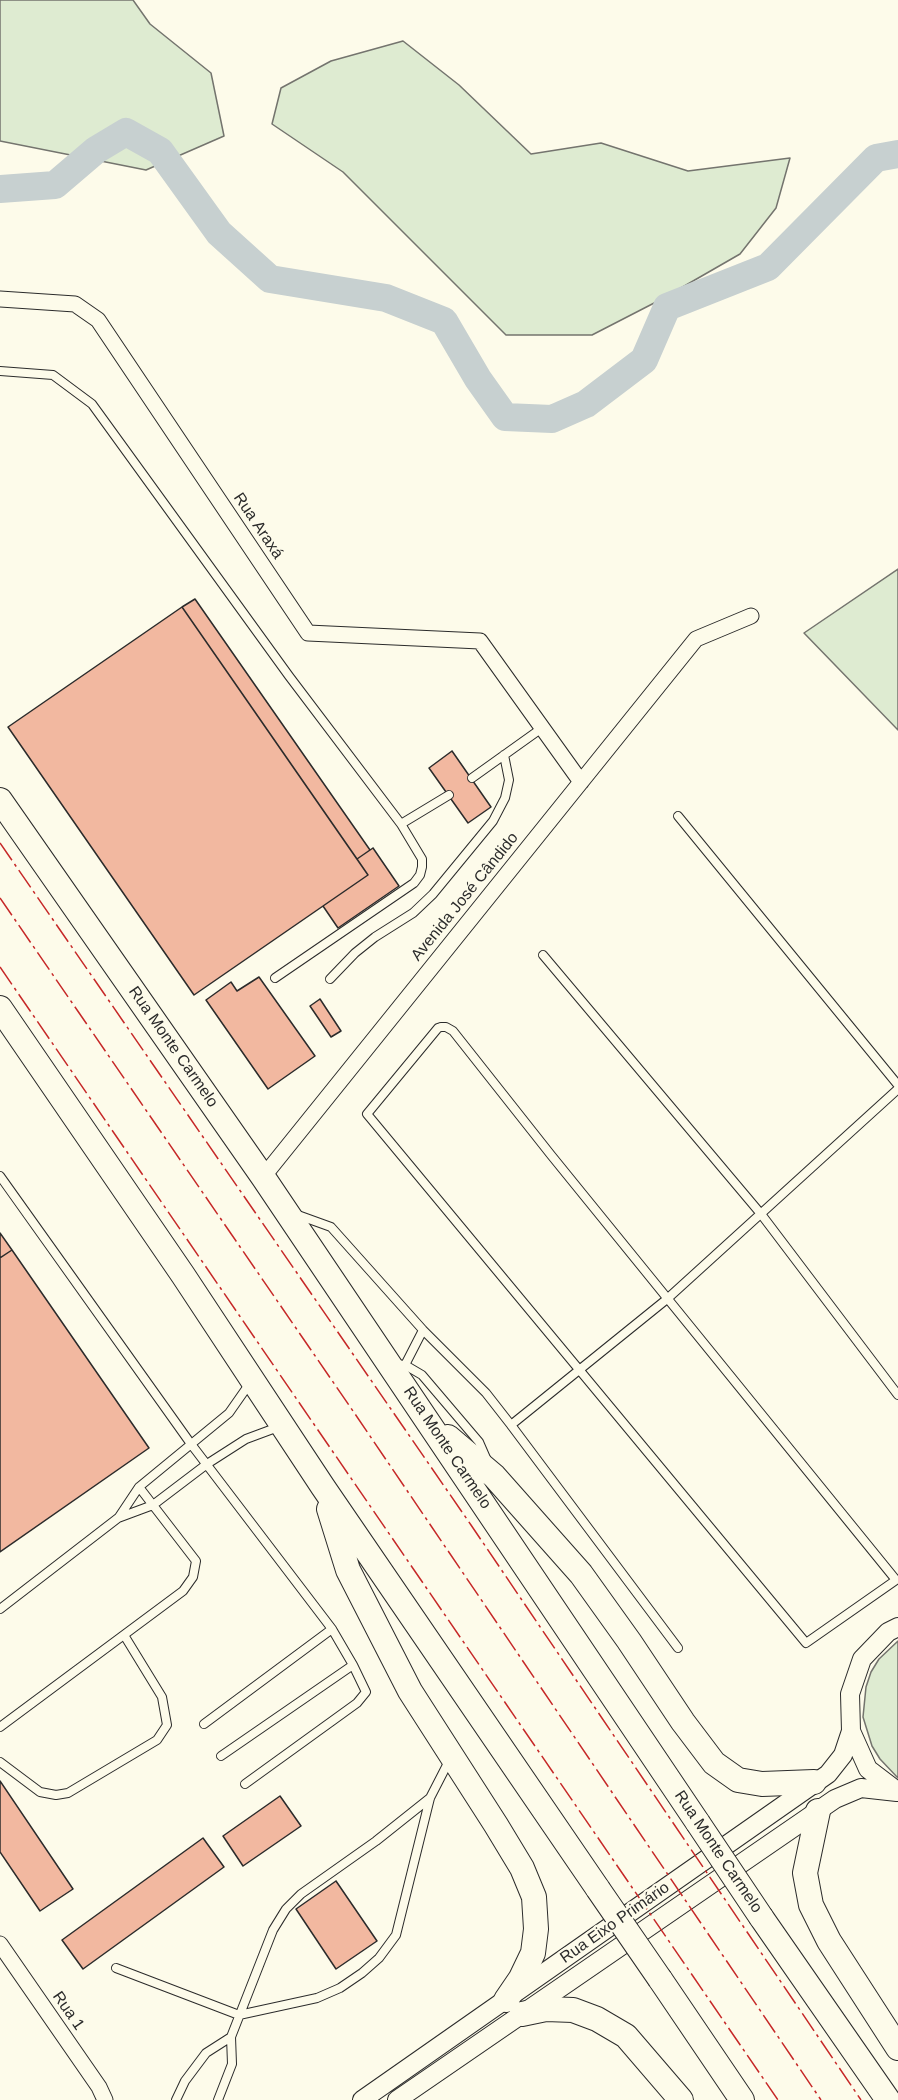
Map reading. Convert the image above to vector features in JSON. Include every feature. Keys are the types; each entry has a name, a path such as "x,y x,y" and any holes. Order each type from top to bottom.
{"highway":[{"name":"Rua Monte Carmelo","path":"0,801 262,1177 397,1364 427,1419 761,1917 888,2100"},
{"path":"3,1020 253,1378 323,1487 742,2100"},
{"path":"427,1419 494,1476 581,1574 714,1763 738,1780 762,1784 814,1782"},
{"path":"323,1487 348,1570 410,1691 512,1851 534,1897 536,1929 533,1953 521,1978 514,2007 573,2010 597,2019 626,2036 681,2100"},
{"path":"818,1811 805,1873 811,1905 829,1941 898,2048"}],"street":[{"name":"Rua Araxá","path":"0,299 75,304 98,320 308,633 480,641 542,728"},
{"name":"Avenida José Cândido","path":"262,1177 696,639 751,616"},
{"path":"542,728 581,782"},
{"path":"898,1627 888,1632 862,1659 850,1694 851,1731 868,1769 898,1792"},
{"name":"Rua Eixo Primário","path":"397,2100 514,2007 814,1782 828,1774 843,1755 851,1731"},
{"name":"Rua Eixo Primário","path":"362,2100 514,2007 835,1799 861,1788 898,1792"},
{"name":"Rua 1","path":"0,1944 102,2093 111,2100"}],"lane":[{"path":"0,371 53,375 92,404 289,676 401,824 422,859 420,875 414,883 275,978"},
{"path":"472,778 542,728"},
{"path":"330,979 355,953 413,913 433,894 493,821 505,798 509,780 504,755"},
{"path":"401,824 449,795"},
{"path":"511,1425 667,1299 898,1087 678,816"},
{"path":"543,956 761,1214 898,1395"},
{"path":"446,1027 453,1031 667,1299 897,1581 806,1642 367,1114 438,1028 446,1027"},
{"path":"0,1176 191,1444 332,1629 366,1692 357,1703 245,1784"},
{"path":"286,1211 331,1227 423,1330 486,1393 678,1648"},
{"path":"423,1330 397,1364 423,1375 478,1442 494,1476"},
{"path":"118,1518 139,1487 229,1413 253,1378"},
{"path":"0,1609 118,1518 153,1505 207,1464 246,1439 283,1425"},
{"path":"0,1727 183,1591 193,1577 196,1561 139,1487"},
{"path":"204,1724 332,1629"},
{"path":"0,1762 40,1792 56,1795 68,1793 157,1740 167,1725 162,1697 124,1635"},
{"path":"221,1756 353,1665"},
{"path":"116,1968 239,2015 317,1998 340,1988 379,1958 389,1946 399,1927 430,1798 451,1758"},
{"path":"218,2100 232,2064 231,2037 273,1930 286,1909 301,1894 376,1841 430,1798"},
{"path":"176,2100 206,2053 231,2037"}],"green space":[{"path":"0,0 133,0 150,24 211,73 224,136 146,170 0,141"},
{"path":"403,41 459,85 531,154 601,143 688,171 790,158 776,208 740,254 660,300 592,335 506,335 343,172 272,124 281,88 331,61"},
{"path":"898,569 898,730 804,633"},
{"path":"898,1641 898,1778 880,1759 872,1746 863,1717 866,1687 871,1672 879,1659"}],"building":[{"path":"195,599 370,850 357,859 182,607"},
{"path":"182,607 368,875 194,995 8,727"},
{"path":"452,751 491,807 468,823 429,768"},
{"path":"373,848 399,886 338,928 323,906 368,875 357,859"},
{"path":"259,977 315,1056 268,1089 206,1000 231,982 237,991"},
{"path":"320,999 341,1031 331,1037 310,1006"},
{"path":"0,1233 12,1250 0,1258"},
{"path":"12,1250 149,1448 0,1552 0,1258"},
{"path":"0,1781 73,1889 40,1911 0,1852"},
{"path":"280,1796 301,1826 243,1866 223,1836"},
{"path":"203,1838 224,1867 83,1969 62,1940"},
{"path":"336,1881 377,1941 336,1969 296,1909"}],"waterway":[{"path":"0,189 55,185 96,150 126,132 160,151 219,233 270,279 386,298 444,321 478,379 505,417 552,419 586,404 644,360 667,307 768,267 876,158 898,154"}],"power":[{"path":"0,843 471,1525 861,2100"},
{"path":"0,898 353,1411 821,2100"},
{"path":"0,967 778,2100"}]}
